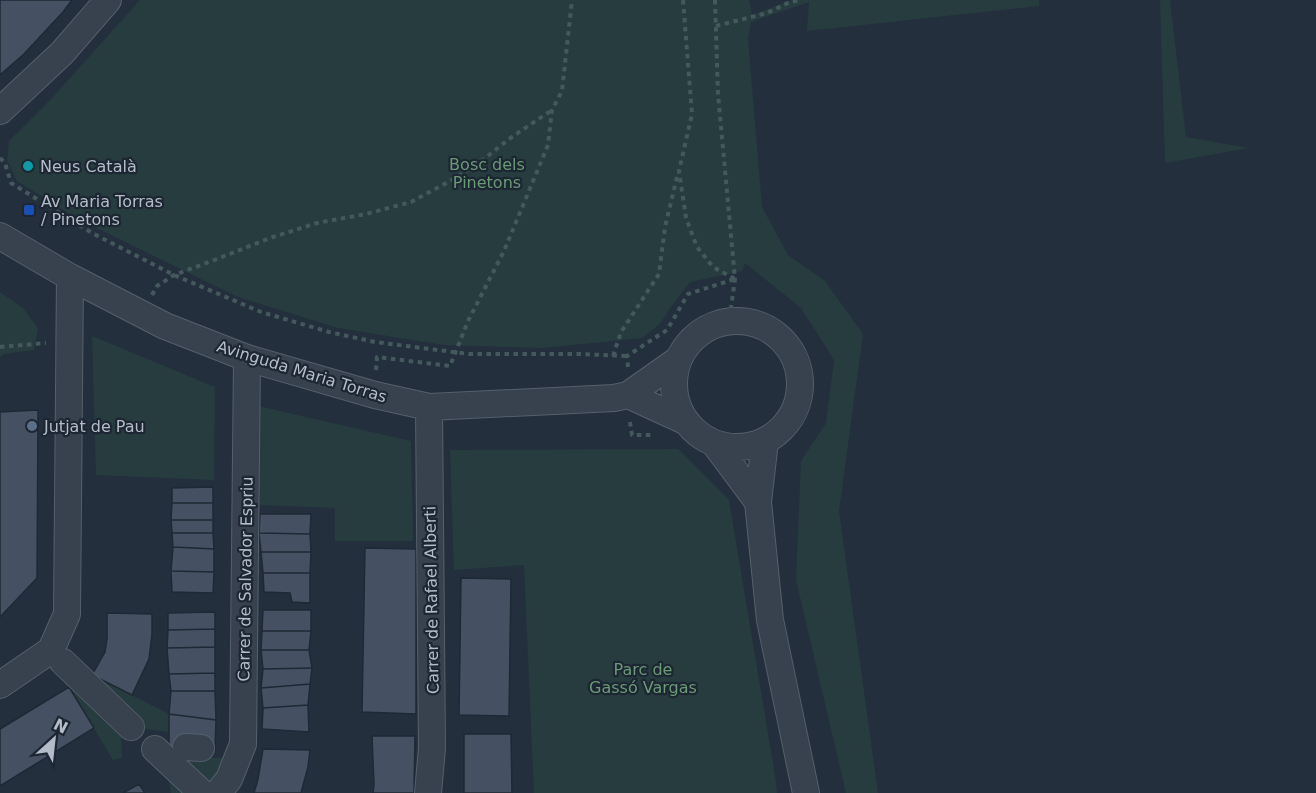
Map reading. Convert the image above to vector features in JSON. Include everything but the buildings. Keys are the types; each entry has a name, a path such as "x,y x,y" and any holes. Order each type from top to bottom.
{"street":[{"path":"0,111 62,53 108,0"},
{"name":"Avinguda Maria Torras","path":"0,236 70,277 165,326 247,358 375,395 429,407 614,398 628,395 679,359"},
{"path":"0,684 51,650 67,614 70,277"},
{"path":"729,322 747,322 764,327 779,337 791,350 798,366 801,384 798,401 791,417 780,431 765,441 748,446 731,447 714,443 699,434 678,408 674,392 679,359 691,341 709,328 729,322"},
{"name":"Carrer de Salvador Espriu","path":"218,793 229,779 243,744 247,358"},
{"path":"628,395 687,422"},
{"name":"Carrer de Rafael Alberti","path":"428,793 432,748 429,407"},
{"path":"765,441 758,502 771,620 806,793"},
{"path":"714,443 758,502"},
{"path":"63,663 131,727"},
{"path":"155,749 202,793"}],"path":[{"path":"375,395 377,357 450,366 468,321 504,251 548,145 552,110 562,91 572,0"},
{"path":"613,356 621,332 659,274 665,227 692,114 683,0"},
{"path":"716,0 718,94 735,279 729,322"},
{"path":"716,26 767,14 788,3 800,0"},
{"path":"140,313 158,286 174,275 270,238 317,223 366,214 411,202 479,163 552,110"},
{"path":"0,158 11,183 92,233 174,275 261,312 329,332 375,342 470,354 627,356 667,330 688,294 735,279"},
{"path":"679,171 686,218 697,247 713,267 735,279"},
{"path":"0,347 70,342"},
{"path":"627,356 632,435 655,434"}],"green space":[{"name":"Bosc dels Pinetons","path":"140,0 749,0 752,15 792,0 1039,0 1039,6 807,31 809,2 751,22 748,39 762,207 788,255 825,281 863,334 839,511 878,793 846,793 796,580 801,461 826,423 834,360 801,308 745,263 742,271 690,282 660,324 642,338 542,348 444,345 338,328 238,297 78,219 17,181 7,160 9,141 52,98"},
{"path":"1160,0 1170,0 1186,137 1249,148 1165,163"},
{"path":"0,292 23,308 38,328 34,350 4,354 0,357"},
{"path":"92,336 215,387 214,480 96,475"},
{"path":"258,406 411,441 413,541 335,541 335,508 258,505"},
{"name":"Parc de Gassó Vargas","path":"678,449 729,500 777,793 534,793 524,565 454,570 450,450"},
{"path":"51,650 92,675 169,714 169,732 131,727 120,717 122,758 113,760 69,687"},
{"path":"164,757 237,758 218,793 171,793"}],"place":[{"name":"Neus Català","path":"28,166"},
{"name":"Av Maria Torras / Pinetons","path":"29,210"},
{"name":"Jutjat de Pau","path":"32,426"}]}
